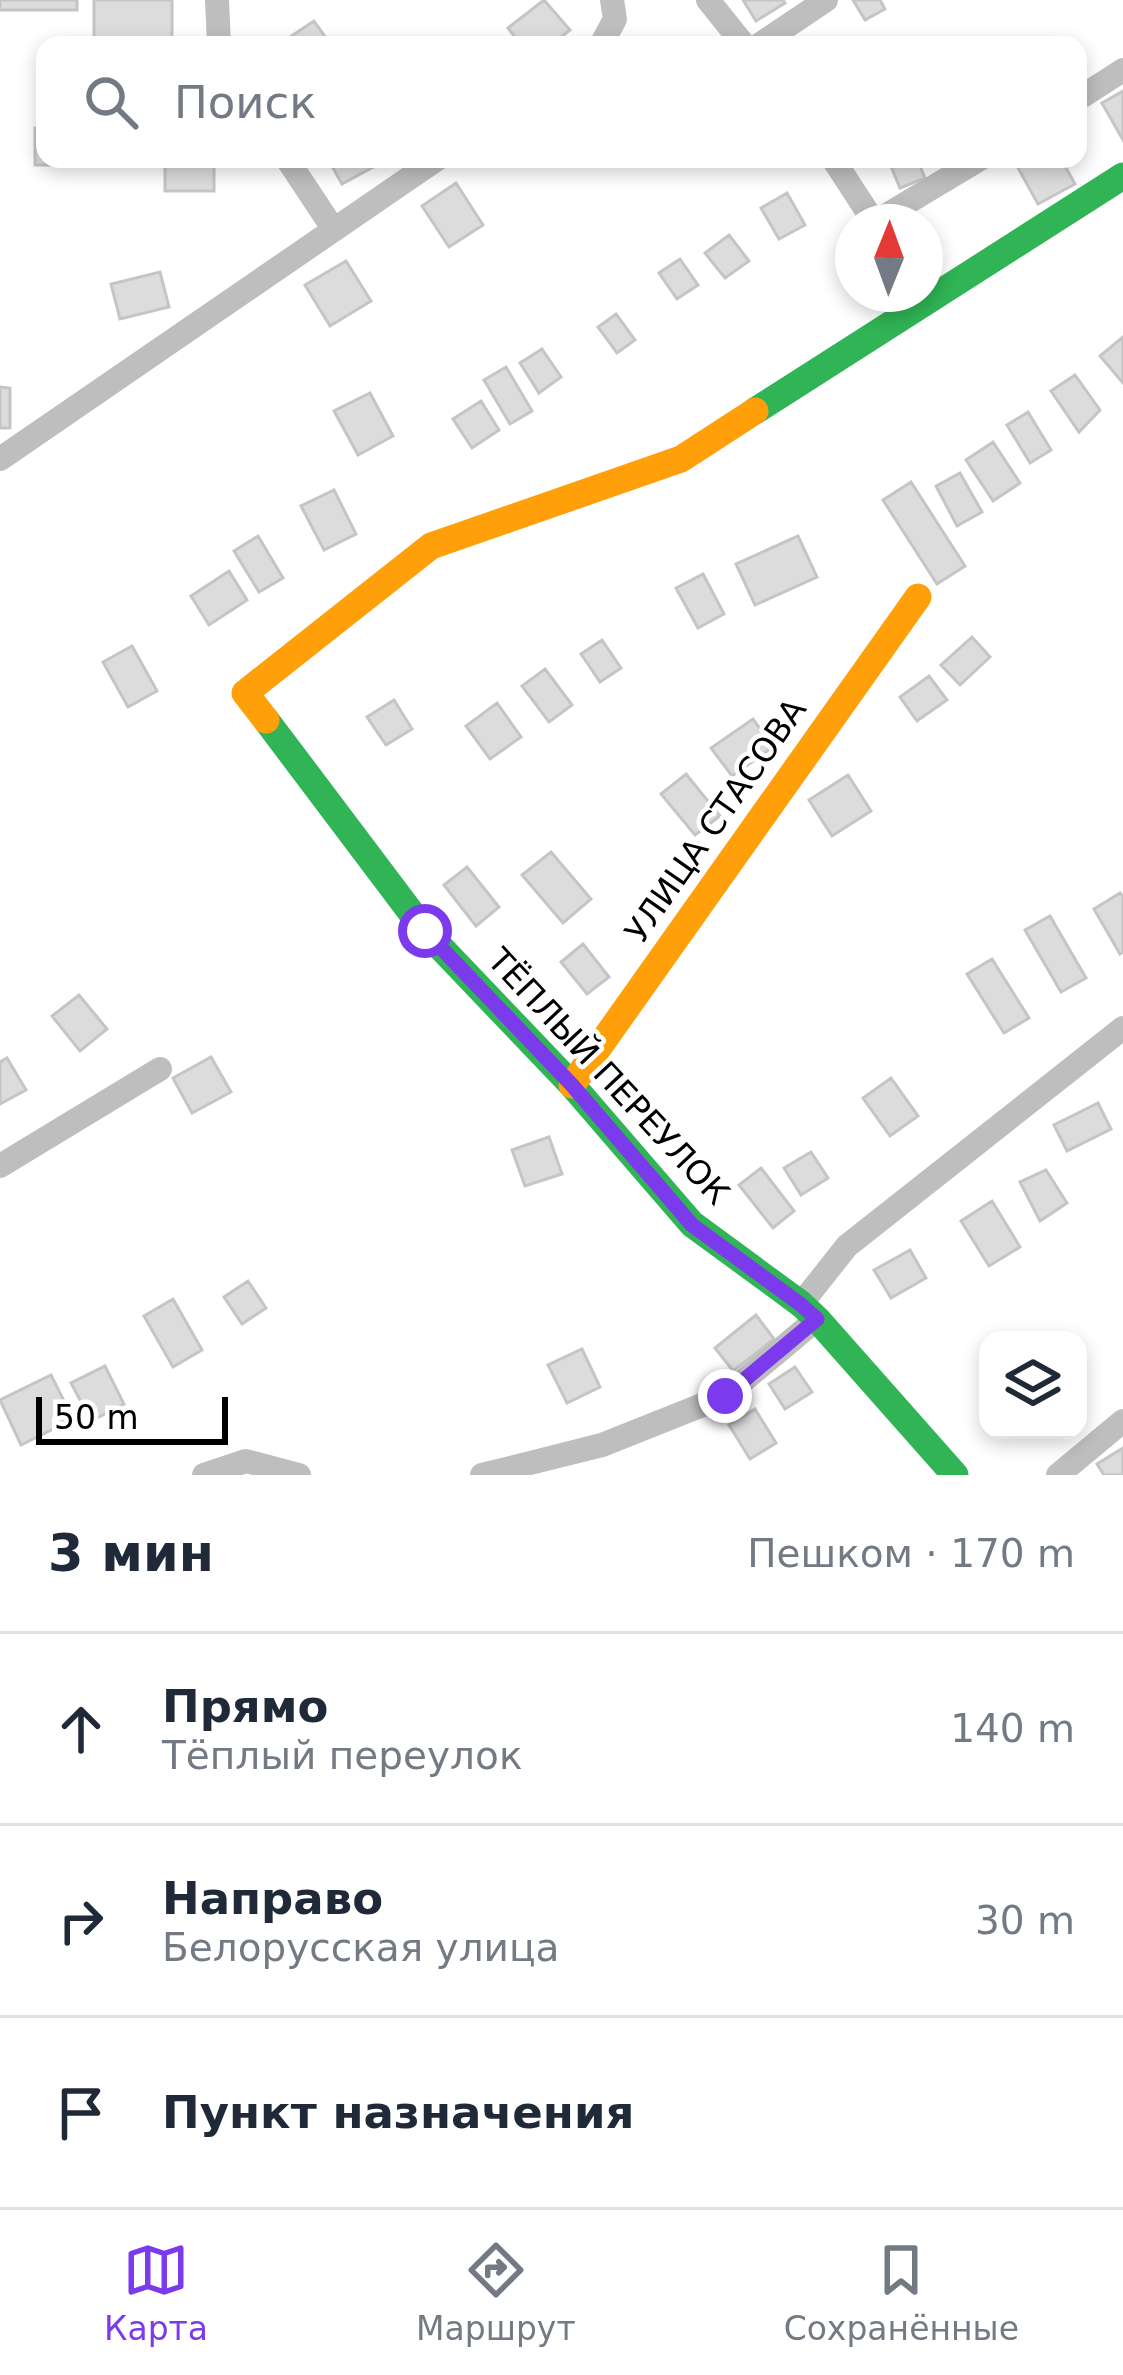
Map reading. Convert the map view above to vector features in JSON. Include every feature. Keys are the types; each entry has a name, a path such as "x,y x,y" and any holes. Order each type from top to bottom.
{"street":[{"path":"217,0 219,36"},
{"path":"606,36 615,19 612,0"},
{"path":"708,0 737,36"},
{"path":"772,36 826,0"},
{"path":"1087,93 1123,70"},
{"path":"293,168 334,230"},
{"path":"0,459 424,168"},
{"path":"839,168 862,204"},
{"path":"904,204 965,168"},
{"path":"943,285 1123,176"},
{"name":"ТЁПЛЫЙ ПЕРЕУЛОК","path":"902,312 681,459 431,546 244,693 425,931 572,1085 692,1225 809,1311 955,1475"},
{"name":"УЛИЦА СТАСОВА","path":"572,1085 918,597"},
{"path":"482,1475 602,1445 725,1396 809,1311 847,1246 1123,1028"},
{"path":"0,1166 160,1069"},
{"path":"1058,1475 1123,1420"},
{"path":"204,1475 245,1461 298,1475"}],"building":[{"path":"0,0 77,0 77,10 0,10"},
{"path":"94,0 172,0 172,36 94,36"},
{"path":"544,0 570,30 562,36 514,36 508,28"},
{"path":"743,0 783,0 785,3 756,21"},
{"path":"853,0 880,0 885,9 865,20"},
{"path":"314,21 325,36 292,36"},
{"path":"1123,91 1123,140 1102,103"},
{"path":"165,168 214,168 214,191 165,191"},
{"path":"333,168 371,168 342,184"},
{"path":"892,168 921,168 925,178 900,188"},
{"path":"1018,168 1066,168 1075,184 1038,204"},
{"path":"456,183 483,225 449,247 422,206"},
{"path":"787,193 805,225 779,239 761,208"},
{"path":"729,235 749,261 725,278 705,253"},
{"path":"680,259 698,285 677,299 659,273"},
{"path":"346,261 371,301 330,326 305,285"},
{"path":"160,272 169,307 120,319 111,284"},
{"path":"616,314 635,340 617,353 598,327"},
{"path":"1123,337 1123,383 1100,356"},
{"path":"542,349 561,377 539,393 520,363"},
{"path":"506,367 532,411 510,424 484,380"},
{"path":"1075,375 1100,410 1079,432 1051,391"},
{"path":"0,387 10,388 10,428 0,428"},
{"path":"370,393 393,436 358,455 334,411"},
{"path":"481,401 499,430 472,448 453,419"},
{"path":"1028,412 1051,450 1030,463 1007,425"},
{"path":"993,442 1020,483 993,501 966,460"},
{"path":"960,473 982,512 957,526 936,486"},
{"path":"911,482 965,566 937,584 883,500"},
{"path":"334,490 356,534 324,550 301,506"},
{"path":"258,536 283,578 259,592 234,551"},
{"path":"798,536 817,577 755,605 736,564"},
{"path":"229,571 247,600 209,625 191,596"},
{"path":"703,574 724,614 698,628 676,588"},
{"path":"972,637 990,657 960,685 941,665"},
{"path":"602,640 621,668 600,682 581,654"},
{"path":"132,646 157,691 128,707 103,662"},
{"path":"545,669 572,705 549,722 522,686"},
{"path":"929,676 947,700 917,721 900,697"},
{"path":"394,700 412,729 386,745 367,717"},
{"path":"497,703 521,737 490,759 466,726"},
{"path":"753,719 773,747 732,776 711,748"},
{"path":"686,774 720,816 695,835 661,794"},
{"path":"848,775 871,811 832,836 809,800"},
{"path":"551,852 591,899 563,923 522,875"},
{"path":"467,867 499,907 476,926 444,885"},
{"path":"1120,893 1123,952 1120,954 1094,909"},
{"path":"1050,916 1086,978 1061,992 1025,930"},
{"path":"583,944 609,977 587,994 561,962"},
{"path":"992,959 1029,1018 1004,1033 967,974"},
{"path":"79,995 107,1029 80,1051 52,1016"},
{"path":"211,1057 231,1092 192,1113 173,1078"},
{"path":"7,1058 26,1090 0,1104 0,1062"},
{"path":"891,1078 918,1116 890,1136 863,1098"},
{"path":"1098,1103 1111,1129 1067,1151 1054,1125"},
{"path":"549,1137 562,1174 525,1186 512,1150"},
{"path":"811,1152 828,1178 801,1195 784,1168"},
{"path":"761,1168 794,1211 773,1228 739,1185"},
{"path":"1046,1170 1067,1203 1040,1221 1020,1182"},
{"path":"992,1201 1020,1247 989,1266 961,1221"},
{"path":"910,1250 926,1278 891,1298 874,1270"},
{"path":"248,1281 266,1308 242,1324 224,1297"},
{"path":"173,1299 202,1350 173,1367 144,1316"},
{"path":"756,1315 774,1339 733,1371 715,1348"},
{"path":"582,1349 600,1387 567,1403 548,1365"},
{"path":"105,1366 124,1404 91,1421 71,1383"},
{"path":"795,1367 812,1392 785,1409 769,1384"},
{"path":"51,1375 73,1419 21,1445 0,1400"},
{"path":"755,1409 776,1443 750,1459 729,1425"},
{"path":"1123,1448 1123,1475 1104,1475 1097,1464"}],"traffic: fast":[{"path":"755,411 1123,176"},
{"path":"266,720 425,931 572,1085 692,1224 817,1319 955,1475"}],"traffic: slow":[{"path":"266,720 245,693 431,546 681,459 755,411"},
{"path":"572,1085 918,597"}],"route":[{"path":"425,931 572,1085 692,1225 817,1319 725,1396"}]}
